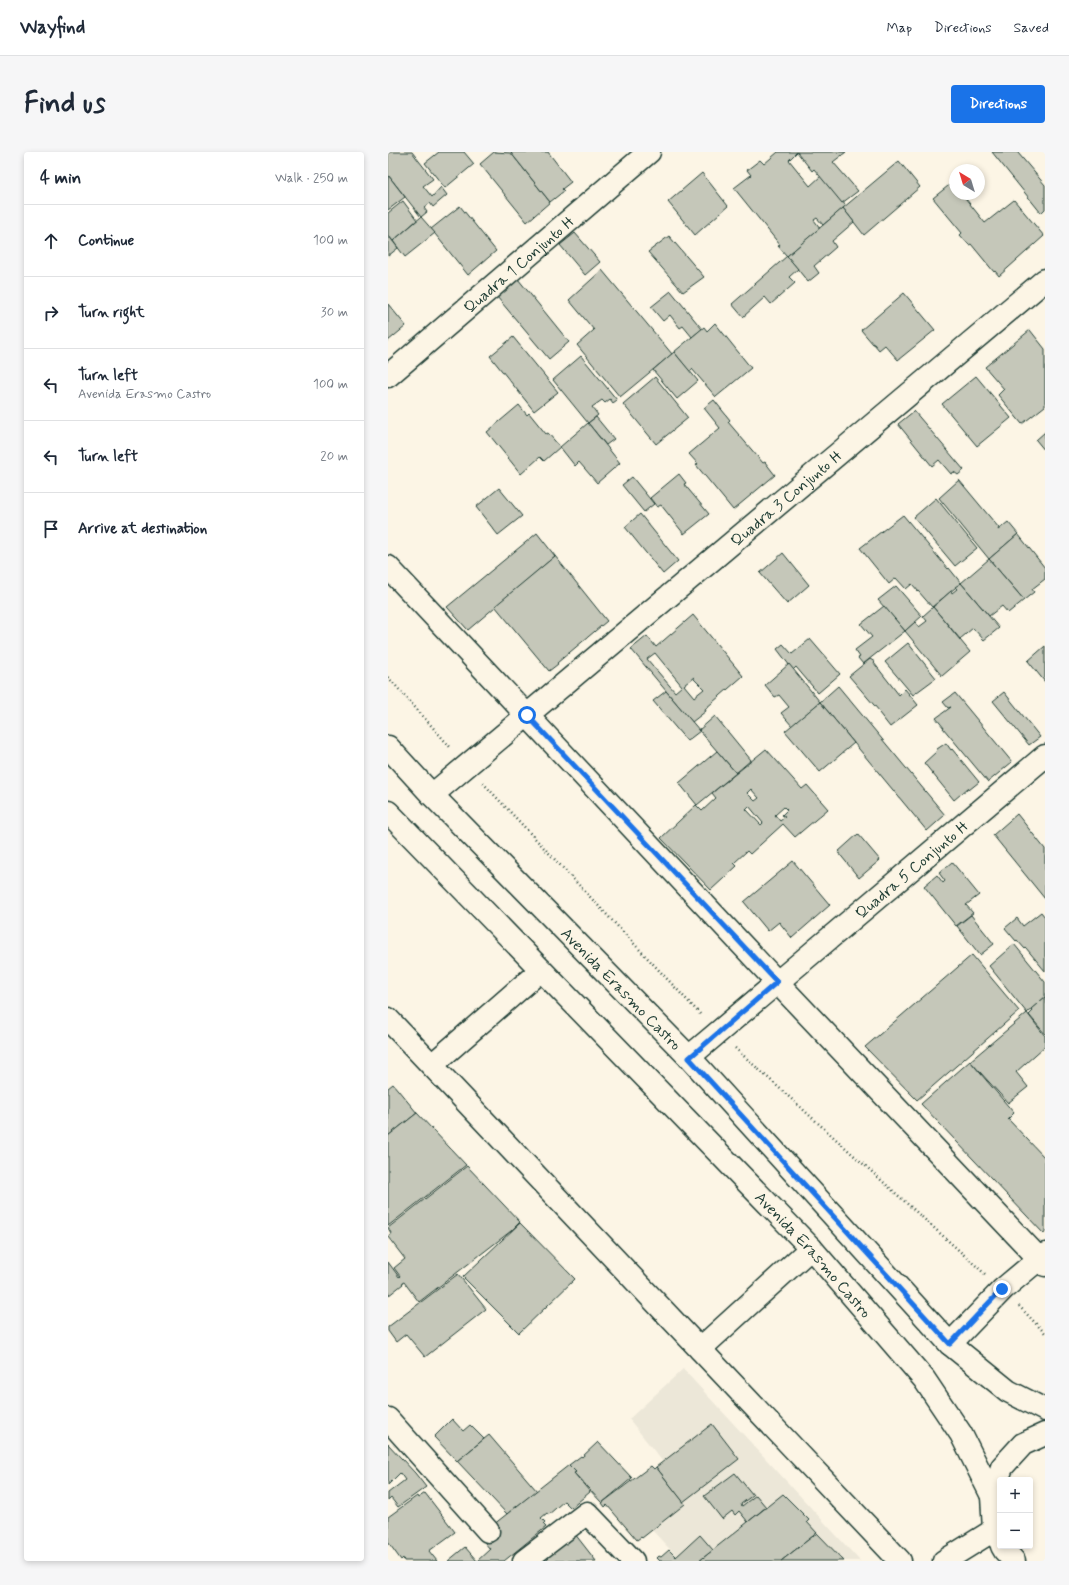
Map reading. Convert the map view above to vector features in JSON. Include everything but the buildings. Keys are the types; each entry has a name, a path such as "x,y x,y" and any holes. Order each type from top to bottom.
{"street":[{"name":"Quadra 1 Conjunto H","path":"388,376 649,152"},
{"name":"Quadra 3 Conjunto H","path":"432,795 1045,280"},
{"path":"388,567 777,982 1043,1259 1002,1289 950,1344"},
{"name":"Avenida Erasmo Castro","path":"388,747 432,795 689,1058 950,1344 1008,1391 1045,1410"},
{"name":"Quadra 5 Conjunto H","path":"689,1058 1045,756"},
{"name":"Avenida Erasmo Castro","path":"388,812 810,1248 924,1379 961,1434 992,1496"},
{"path":"432,1065 541,970"},
{"path":"388,1019 900,1561"},
{"path":"700,1349 810,1248"},
{"path":"388,1419 488,1531"},
{"path":"997,1527 992,1496 1002,1467 1023,1444 1045,1434"},
{"path":"524,1561 587,1513 633,1561"},
{"path":"944,1561 997,1540"},
{"path":"1004,1549 1014,1561"}],"shaded area":[{"path":"683,1369 860,1561 681,1561 619,1495 663,1462 629,1419"}],"route":[{"path":"527,715 777,982 689,1058 950,1344 1002,1289"}]}
